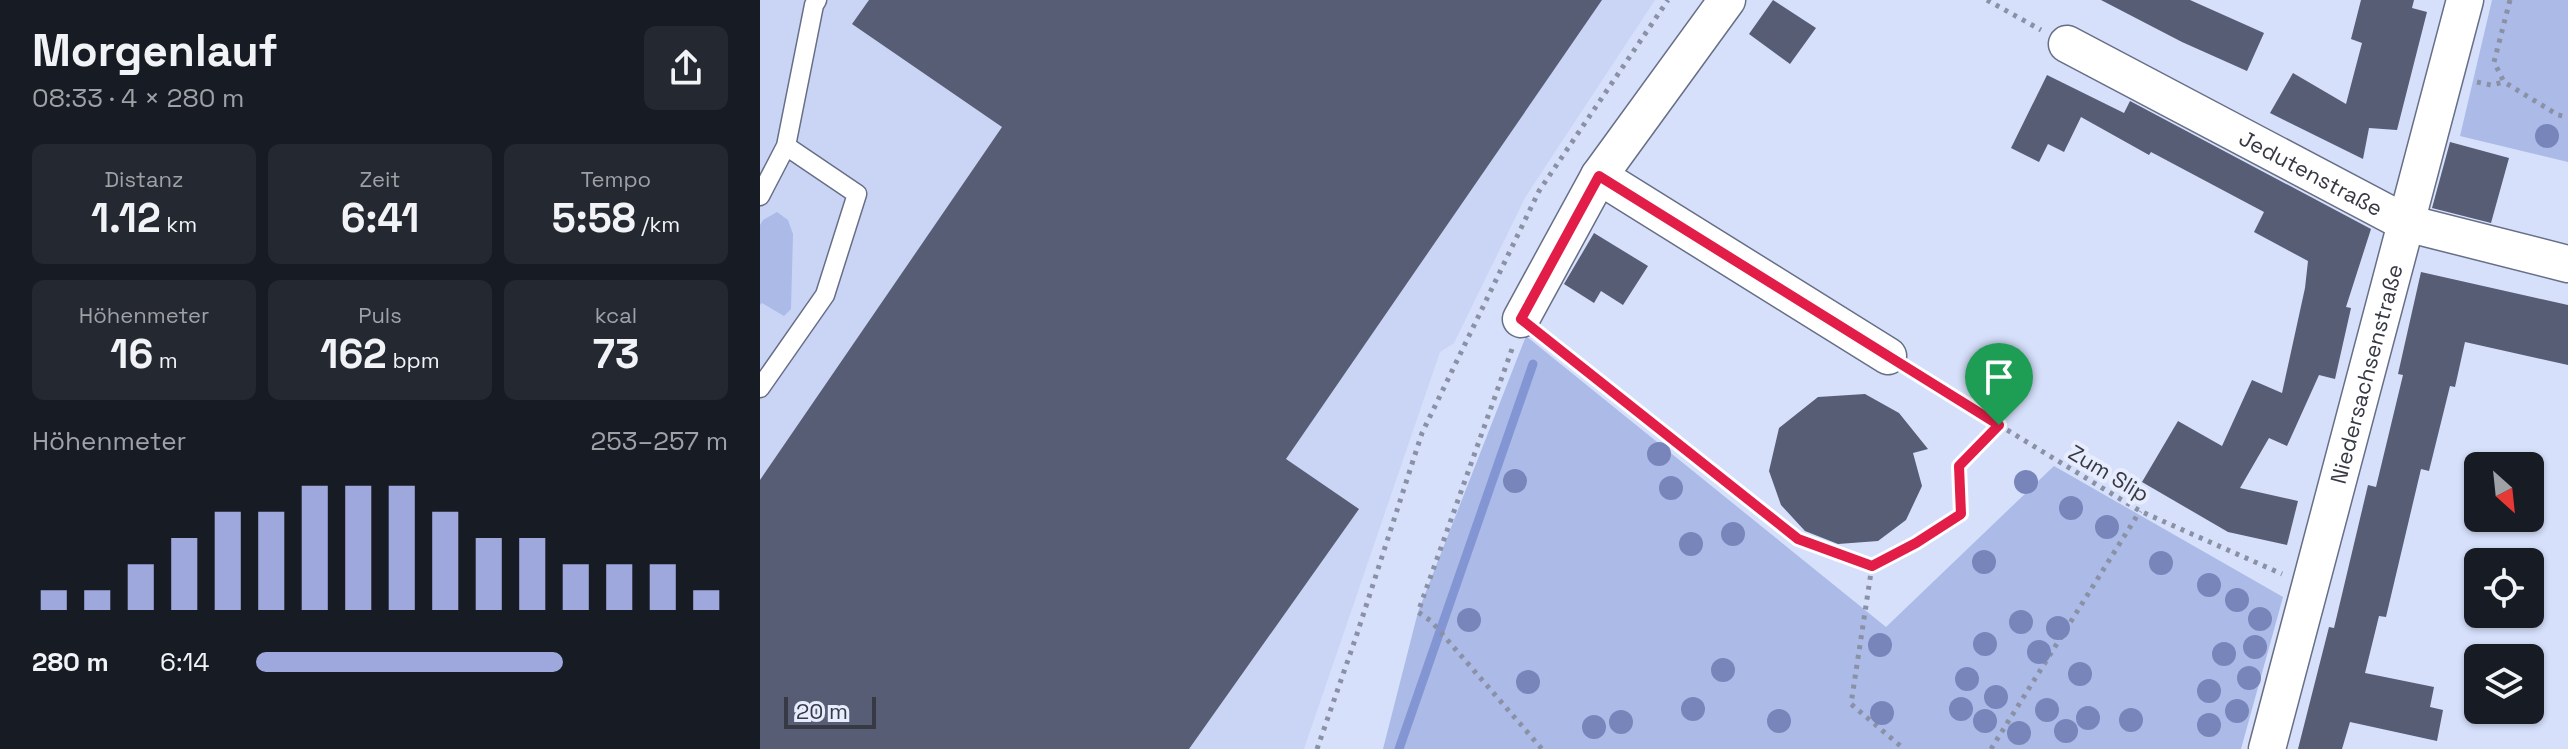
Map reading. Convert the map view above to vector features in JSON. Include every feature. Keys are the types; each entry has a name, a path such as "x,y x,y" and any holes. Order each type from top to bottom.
{"street":[{"path":"1521,319 1599,176 1727,0"},
{"name":"Niedersachsenstraße","path":"2267,749 2465,0"},
{"name":"Jedutenstraße","path":"2067,44 2406,223 2568,264"},
{"path":"1599,176 1888,356"}],"lane":[{"path":"760,196 786,146 817,0"},
{"path":"760,388 825,295 857,194 786,146"}],"path":[{"path":"1317,749 1422,433 1539,191 1668,0"},
{"path":"1987,0 2067,44"},
{"path":"2510,0 2494,62 2504,82 2558,115 2568,117"},
{"path":"1542,749 1431,621 1418,612 1503,378 1521,319 1798,539 1872,566 1961,514 1959,466 1999,425"},
{"name":"Zum Slip","path":"1888,356 2140,511 2308,586"},
{"path":"1991,749 2140,511"},
{"path":"1872,566 1851,704 1904,749"}],"shaded area":[{"path":"760,0 1655,0 1526,196 1454,343 1440,352 1304,749 760,749"},
{"path":"2492,0 2568,0 2568,162 2460,136"},
{"path":"777,212 788,220 793,234 791,309 784,316 762,303 760,305 760,225"},
{"path":"1526,336 1886,627 2054,466 2283,597 2241,749 1383,749 1418,612"}],"building":[{"path":"869,0 1602,0 1286,459 1359,509 1189,749 760,749 760,480 1002,127 852,24"},
{"path":"1773,0 1816,28 1790,64 1749,34"},
{"path":"2101,0 2190,0 2264,33 2247,71"},
{"path":"2361,0 2414,0 2412,8 2427,12 2397,130 2369,128 2363,159 2270,113 2293,73 2346,104 2362,43 2351,39"},
{"path":"2047,75 2124,113 2130,101 2371,229 2346,307 2351,308 2335,379 2319,375 2287,446 2269,438 2240,488 2298,501 2287,545 2228,532 2142,482 2178,421 2222,446 2252,380 2282,393 2308,261 2254,232 2264,212 2081,117 2064,152 2048,144 2039,162 2011,148"},
{"path":"2450,142 2509,158 2491,223 2432,208"},
{"path":"1594,233 1648,266 1623,305 1601,291 1594,303 1564,284"},
{"path":"2421,272 2568,305 2568,365 2465,342 2455,387 2450,386 2429,471 2421,469 2386,617 2379,616 2365,673 2434,687 2430,707 2443,710 2437,741 2350,722 2342,749 2298,749 2329,627 2334,628 2368,485 2376,487 2403,375 2398,374"},
{"path":"1865,394 1899,413 1928,449 1913,453 1922,486 1906,520 1878,541 1838,544 1805,531 1781,505 1769,471 1779,428 1818,397"}],"waterway":[{"path":"1399,749 1533,364"}],"route":[{"path":"1599,176 1999,425 1959,466 1961,514 1872,566 1798,539 1521,319 1599,176"}]}
